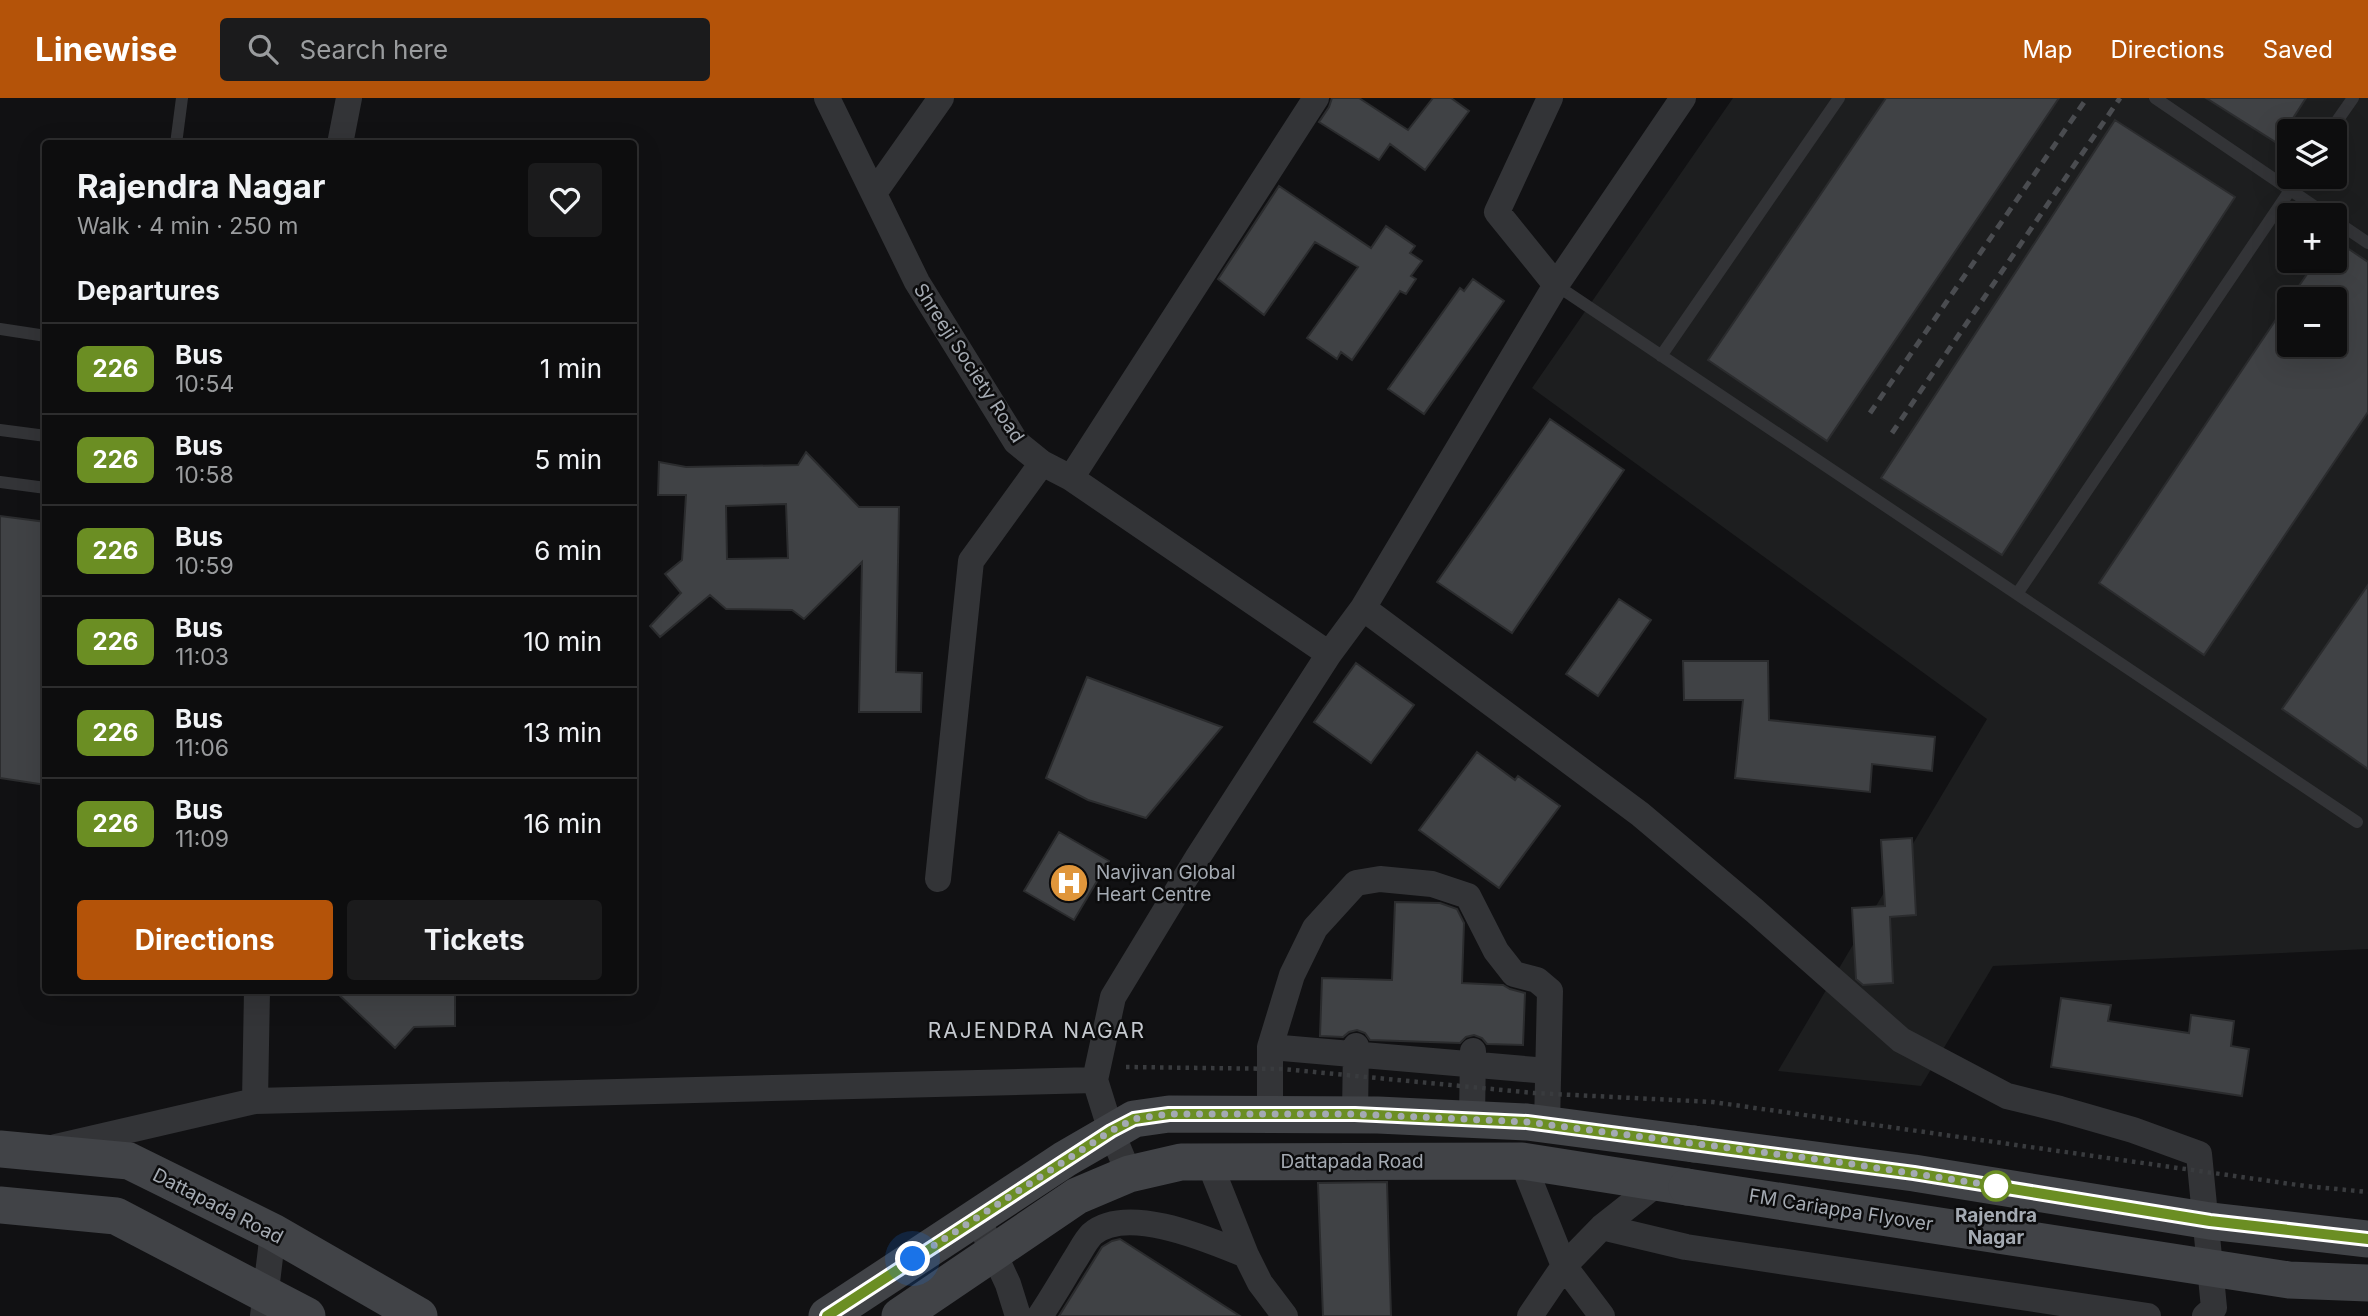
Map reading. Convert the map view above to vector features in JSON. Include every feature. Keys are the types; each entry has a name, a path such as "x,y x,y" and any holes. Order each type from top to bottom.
{"main road":[{"path":"827,1316 1111,1131 1134,1119 1169,1114 1355,1114 1537,1124 1902,1171 2210,1221 2368,1239"},
{"name":"Dattapada Road","path":"17,1150 129,1161 273,1232 419,1316"},
{"name":"Dattapada Road","path":"900,1316 1077,1196 1129,1174 1195,1162 1522,1161"},
{"name":"FM Cariappa Flyover","path":"1522,1161 2289,1280 2368,1283"},
{"path":"0,1205 116,1216 265,1305 307,1316"}],"street":[{"path":"341,140 349,98"},
{"name":"Shreeji Society Road","path":"827,98 916,282 1016,442 1042,463 1071,478 1329,654"},
{"path":"874,193 941,98"},
{"path":"1071,478 1316,98"},
{"path":"1550,98 1497,212 1556,285"},
{"path":"1129,1174 1111,1131 1095,1080 1113,997 1198,857 1329,654 1363,608 1556,285 1683,98"},
{"path":"938,879 971,561 1042,463"},
{"path":"1363,608 1640,814 1901,1040 2007,1096 2121,1127 2199,1154 2214,1308 2204,1316"},
{"path":"1270,1113 1270,1047 1292,975 1315,928 1356,883 1380,879 1432,884 1468,896 1496,951 1514,974 1536,980 1550,991 1548,1071 1537,1124"},
{"path":"256,1101 257,994"},
{"path":"1270,1047 1473,1058 1548,1071"},
{"path":"1355,1114 1356,1050"},
{"path":"1472,1119 1473,1058"},
{"path":"17,1150 256,1101 1095,1080"},
{"path":"1065,1159 1103,1226"},
{"path":"1522,1161 1564,1266 1602,1316"},
{"path":"1195,1162 1260,1283 1285,1316"},
{"path":"1530,1316 1564,1266 1602,1227 1673,1184"},
{"path":"977,1217 1008,1284 1018,1316"},
{"path":"1040,1316 1090,1236 1103,1226 1115,1223 1155,1225 1189,1232 1246,1255"},
{"path":"1602,1227 1686,1247 2148,1316"},
{"path":"265,1305 273,1232"}],"lane":[{"path":"177,140 182,98"},
{"path":"1661,356 1839,98"},
{"path":"2155,98 2309,203"},
{"path":"2338,119 2353,98"},
{"path":"2017,594 2290,190"},
{"path":"2347,229 2368,243"},
{"path":"1556,285 2357,822"},
{"path":"0,329 42,335"},
{"path":"0,430 42,435"},
{"path":"0,482 42,487"}],"shaded area":[{"path":"1733,98 2368,98 2368,949 1993,966 1921,1086 1778,1071 1987,719 1532,388"}],"building":[{"path":"1332,98 1359,98 1408,130 1433,98 1451,98 1469,111 1425,170 1390,144 1379,160 1319,122"},
{"path":"1886,98 2059,98 1827,441 1708,360"},
{"path":"2206,98 2306,98 2292,119 2277,119 2277,143"},
{"path":"2115,120 2235,197 2002,555 1881,478"},
{"path":"1279,186 1371,248 1386,226 1415,246 1410,253 1422,261 1411,276 1416,279 1406,294 1400,291 1352,360 1341,352 1337,359 1307,338 1358,267 1315,242 1264,315 1218,279"},
{"path":"2347,248 2368,262 2368,412 2204,655 2099,583 2277,318 2277,357 2347,357 2347,287 2298,287 2308,273 2347,273"},
{"path":"1473,279 1504,301 1424,414 1388,389 1460,288 1464,291"},
{"path":"1550,419 1624,470 1512,633 1437,582"},
{"path":"806,452 859,507 899,507 896,672 922,673 921,712 859,712 862,562 804,619 792,610 726,609 710,595 660,637 650,626 681,593 665,574 682,560 686,495 658,495 659,462 686,467 798,465","holes":["786,504 788,558 727,559 726,506"]},
{"path":"0,516 42,521 42,784 0,778"},
{"path":"2368,585 2368,769 2282,709"},
{"path":"1619,599 1651,620 1598,696 1566,674"},
{"path":"1683,661 1768,661 1769,720 1935,737 1932,771 1872,764 1870,792 1735,778 1743,700 1684,700"},
{"path":"1356,663 1414,705 1371,763 1314,722"},
{"path":"1087,677 1222,727 1146,818 1088,800 1046,778"},
{"path":"1477,752 1515,780 1518,776 1560,806 1499,888 1419,830"},
{"path":"1059,832 1109,861 1074,920 1024,891"},
{"path":"1912,838 1916,915 1890,917 1893,983 1863,985 1856,979 1852,908 1885,906 1881,840"},
{"path":"1395,902 1440,903 1457,909 1464,923 1462,983 1503,985 1525,993 1523,1045 1487,1044 1474,1035 1466,1037 1460,1043 1370,1040 1365,1033 1357,1030 1343,1037 1320,1036 1322,978 1392,980"},
{"path":"338,994 455,994 455,1026 414,1027 395,1048"},
{"path":"2061,998 2111,1005 2108,1021 2189,1033 2191,1015 2234,1021 2231,1046 2249,1049 2242,1096 2051,1067"},
{"path":"1387,1182 1391,1316 1323,1316 1318,1183"},
{"path":"1120,1239 1240,1316 1059,1316 1102,1247"}],"railway":[{"path":"1870,413 2087,98"},
{"path":"1892,433 2120,98"}],"bus line":[{"name":"226","path":"827,1316 1111,1131 1134,1119 1169,1114 1355,1114 1527,1122 1914,1173 2210,1221 2368,1239"}],"place":[{"name":"Navjivan Global Heart Centre","path":"1069,883"},
{"name":"Rajendra Nagar","path":"1996,1186"}],"district":[{"name":"RAJENDRA NAGAR","path":"1037,1030"}],"route":[{"path":"913,1259 1111,1131 1134,1119 1169,1114 1355,1114 1527,1122 1838,1162 1996,1186"}]}
